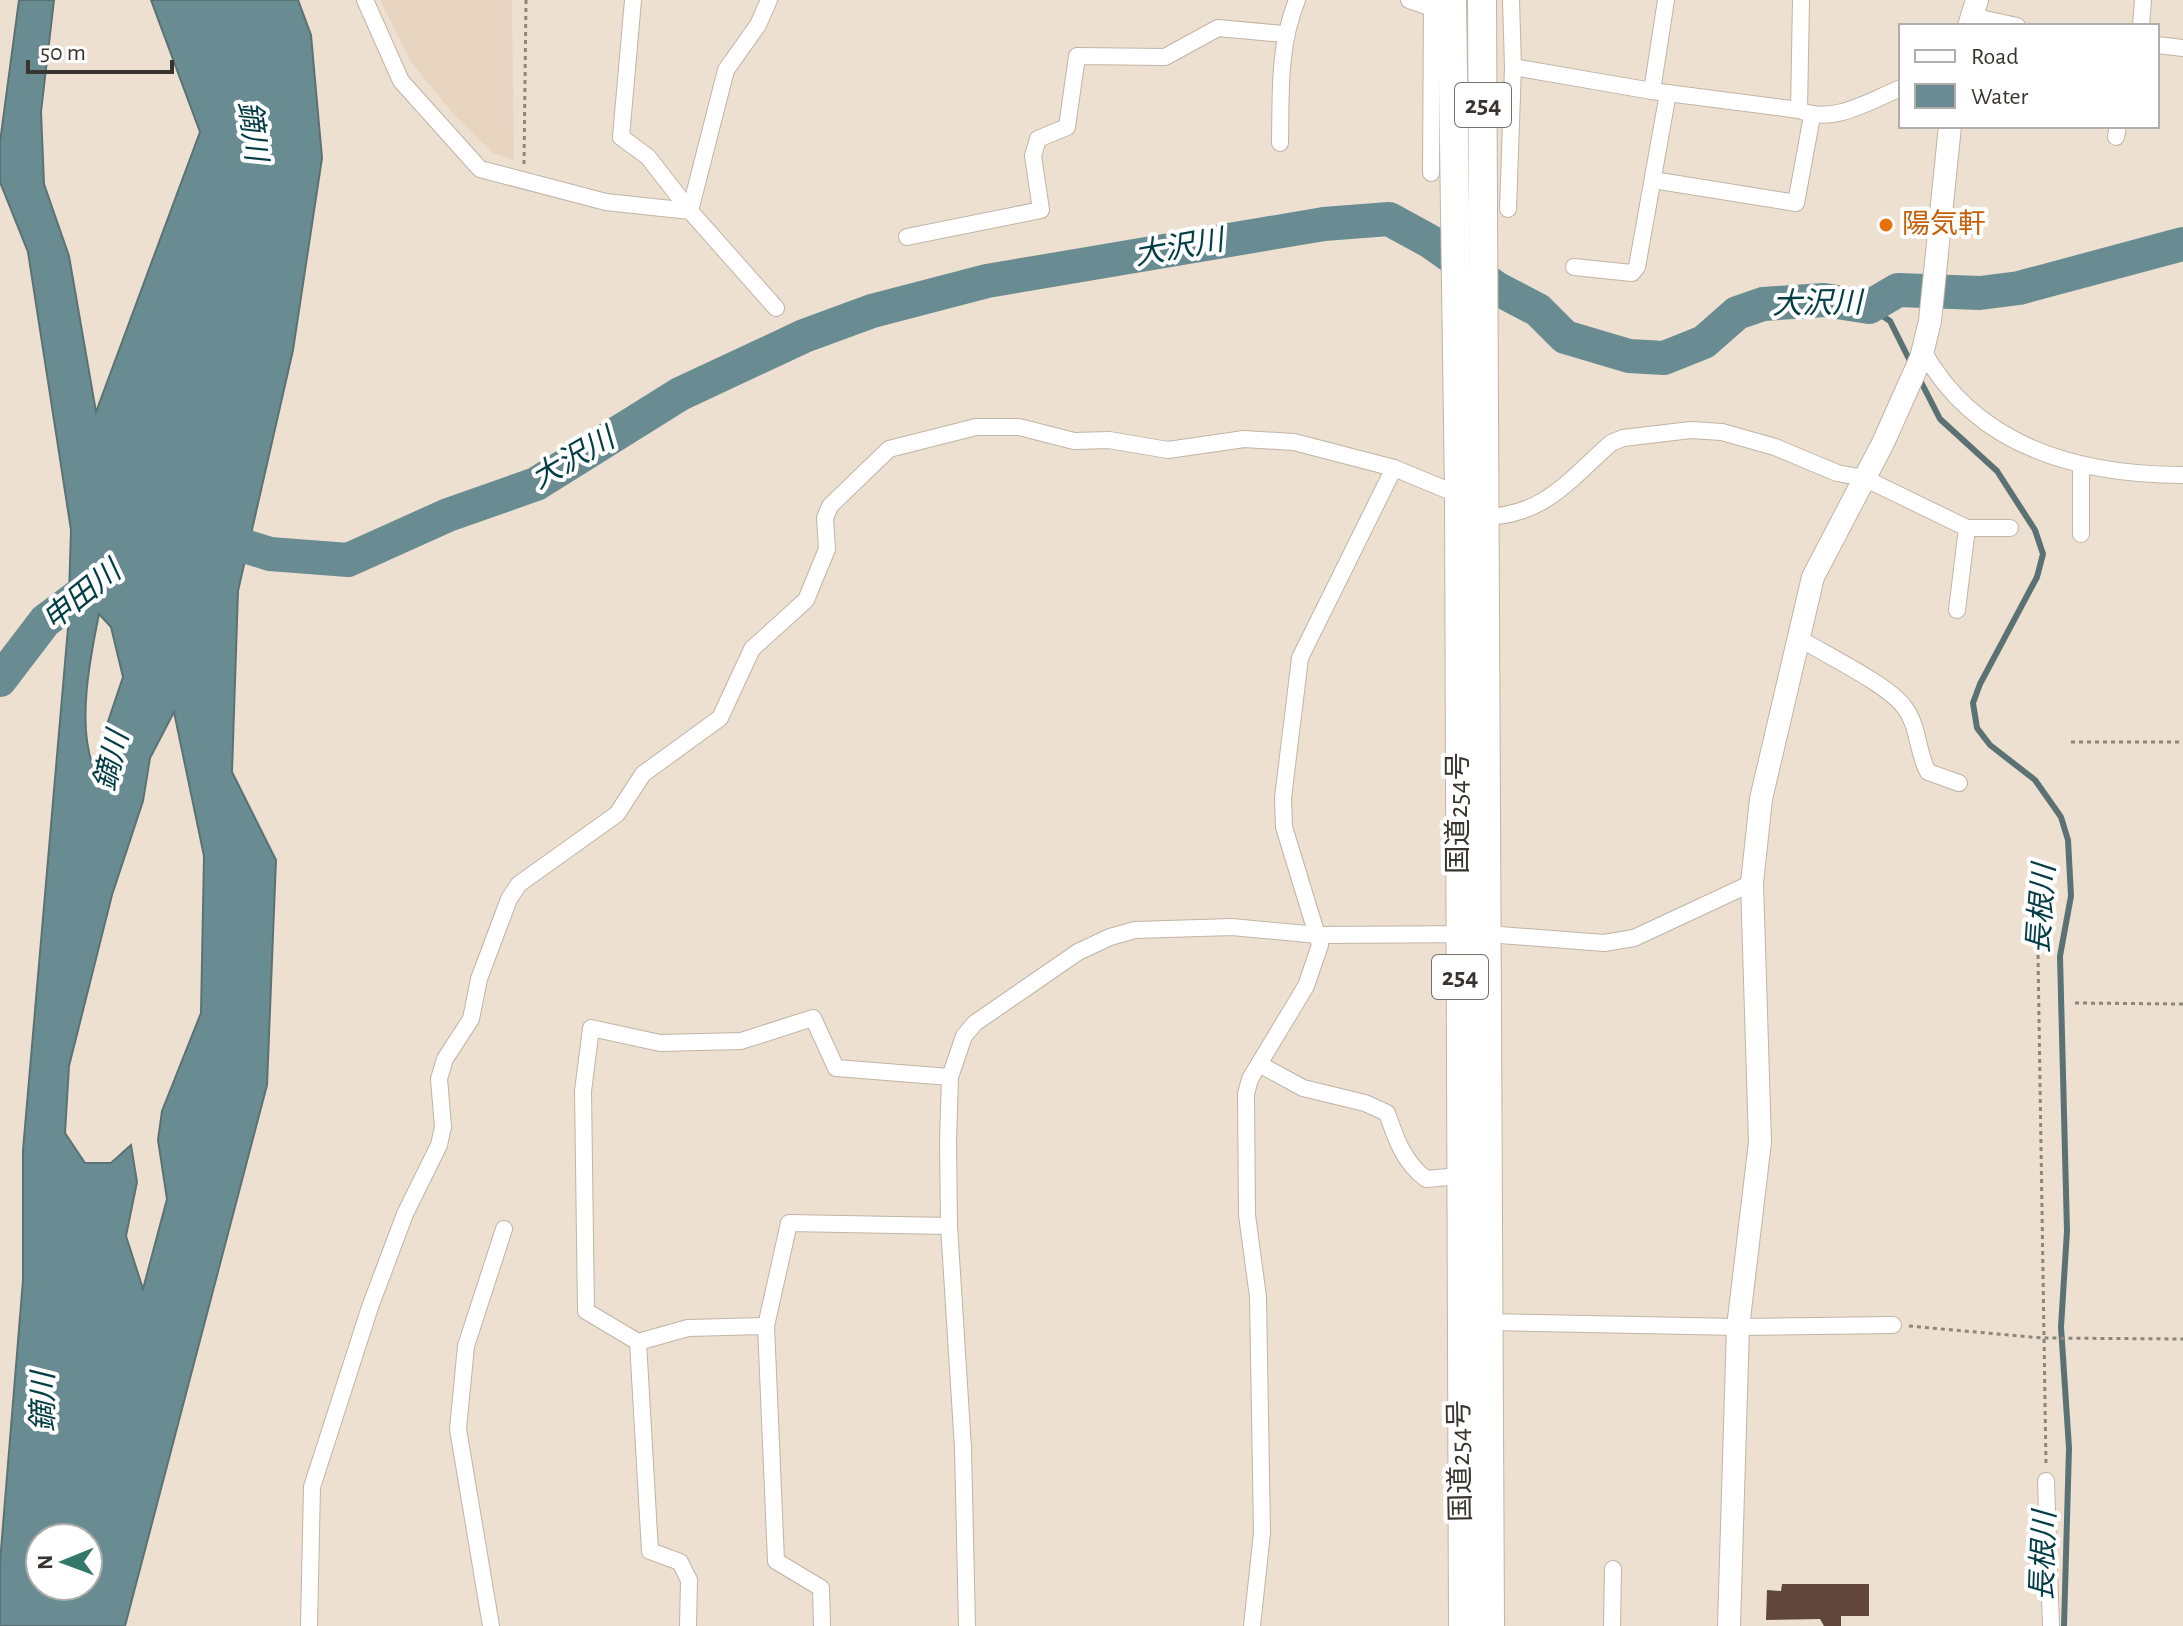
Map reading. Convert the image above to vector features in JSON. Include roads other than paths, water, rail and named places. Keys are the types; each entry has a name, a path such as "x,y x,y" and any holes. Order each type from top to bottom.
{"highway":[{"name":"国道254号","path":"1463,1626 1460,1176 1474,934 1485,343 1496,209 1482,0"},
{"name":"国道254号","path":"1439,3 1454,192 1459,495 1488,1322 1490,1626"}],"street":[{"path":"365,0 401,81 480,169 606,202 690,211"},
{"path":"633,0 621,137 648,157 690,211 776,308"},
{"path":"690,211 726,70 758,25 769,0"},
{"path":"1280,143 1284,34 1297,0"},
{"path":"1409,0 1439,3 1431,173"},
{"path":"1496,209 1513,67 1511,0"},
{"path":"1574,267 1632,273 1637,267 1653,180 1666,0"},
{"path":"1653,180 1796,203 1806,113 1801,0"},
{"path":"2141,24 2143,0"},
{"path":"1972,14 2010,24"},
{"path":"907,237 1041,210 1033,156 1038,139 1067,127 1077,56 1165,57 1218,28 1284,34"},
{"path":"2159,45 2183,48"},
{"path":"1513,67 1660,92 1834,116 1899,89"},
{"path":"1729,1626 1738,1327 1760,1142 1752,883 1761,799 1813,577 1922,354 1930,321 1950,128"},
{"path":"1922,354 1948,392 2028,450 2081,466 2138,475 2183,475"},
{"path":"309,1626 312,1487 370,1307 405,1214 439,1145 443,1127 439,1079 445,1059 471,1019 479,979 509,899 519,884 617,814 643,774 720,718 752,649 806,600 827,549 825,518 830,506 889,449 976,427 1019,427 1074,441 1109,440 1168,450 1244,439 1294,442 1394,468 1459,495"},
{"path":"1483,517 1506,517 1541,505 1611,443 1691,430 1722,432 1775,447 1837,473 1864,478 1967,528 2010,528"},
{"path":"2081,466 2081,534"},
{"path":"1252,1626 1262,1533 1258,1297 1247,1215 1246,1094 1259,1064 1306,986 1320,945 1284,827 1283,798 1298,669 1335,583 1394,468"},
{"path":"1957,610 1967,528"},
{"path":"1797,637 1888,693 1904,707 1915,731 1919,757 1928,772 1959,783"},
{"path":"967,1626 963,1448 949,1226 950,1077 964,1036 975,1023 1078,952 1110,937 1135,930 1232,927 1318,935 1474,934 1573,943 1634,938 1752,883"},
{"path":"766,1326 688,1328 638,1342 586,1311 583,1091 591,1028 660,1043 741,1041 813,1018 836,1068 950,1077"},
{"path":"1259,1064 1303,1088 1365,1103 1387,1113 1400,1149 1412,1169 1426,1179 1460,1176"},
{"path":"822,1626 821,1588 776,1561 766,1326 789,1223 949,1226"},
{"path":"491,1626 458,1429 466,1346 504,1229"},
{"path":"1488,1322 1738,1327 1893,1325"},
{"path":"638,1342 650,1551 680,1562 689,1580 688,1626"},
{"path":"2046,1481 2051,1626"},
{"path":"1612,1626 1613,1569"}],"water":[{"name":"鏑川","path":"19,0 54,0 41,112 44,184 69,256 96,412 200,132 151,0 298,0 311,35 322,158 293,350 238,591 232,772 276,860 267,1085 125,1626 0,1626 0,1562 23,1280 23,1150 68,628 71,530 28,252 0,182 0,142","holes":["99,614 111,627 123,677 93,766 88,749 85,711","174,712 204,856 201,1013 162,1111 158,1140 167,1199 143,1289 126,1236 137,1182 131,1145 111,1163 85,1163 65,1133 69,1066 112,895 143,801 150,758"]}],"waterway":[{"name":"大沢川","path":"206,534 270,554 348,560 448,515 536,484 680,394 804,336 872,311 987,281 1324,224 1389,219 1431,242 1496,288 1538,310 1565,337 1629,356 1664,358 1704,342 1737,313 1763,304 1824,300 1869,307 1898,290 1980,293 2019,288 2183,244"},
{"name":"長根川","path":"1869,307 1890,321 1912,365"},
{"name":"長根川","path":"1919,378 1940,419 1997,471 2035,530 2043,554 2037,577 1973,703 1977,728 1990,745 2035,780 2061,817 2068,840 2071,896 2060,956 2067,1231 2061,1327 2069,1448 2064,1626"},
{"name":"申田川","path":"0,680 45,621 104,577"}],"place":[{"name":"陽気軒","path":"1886,225"}]}
